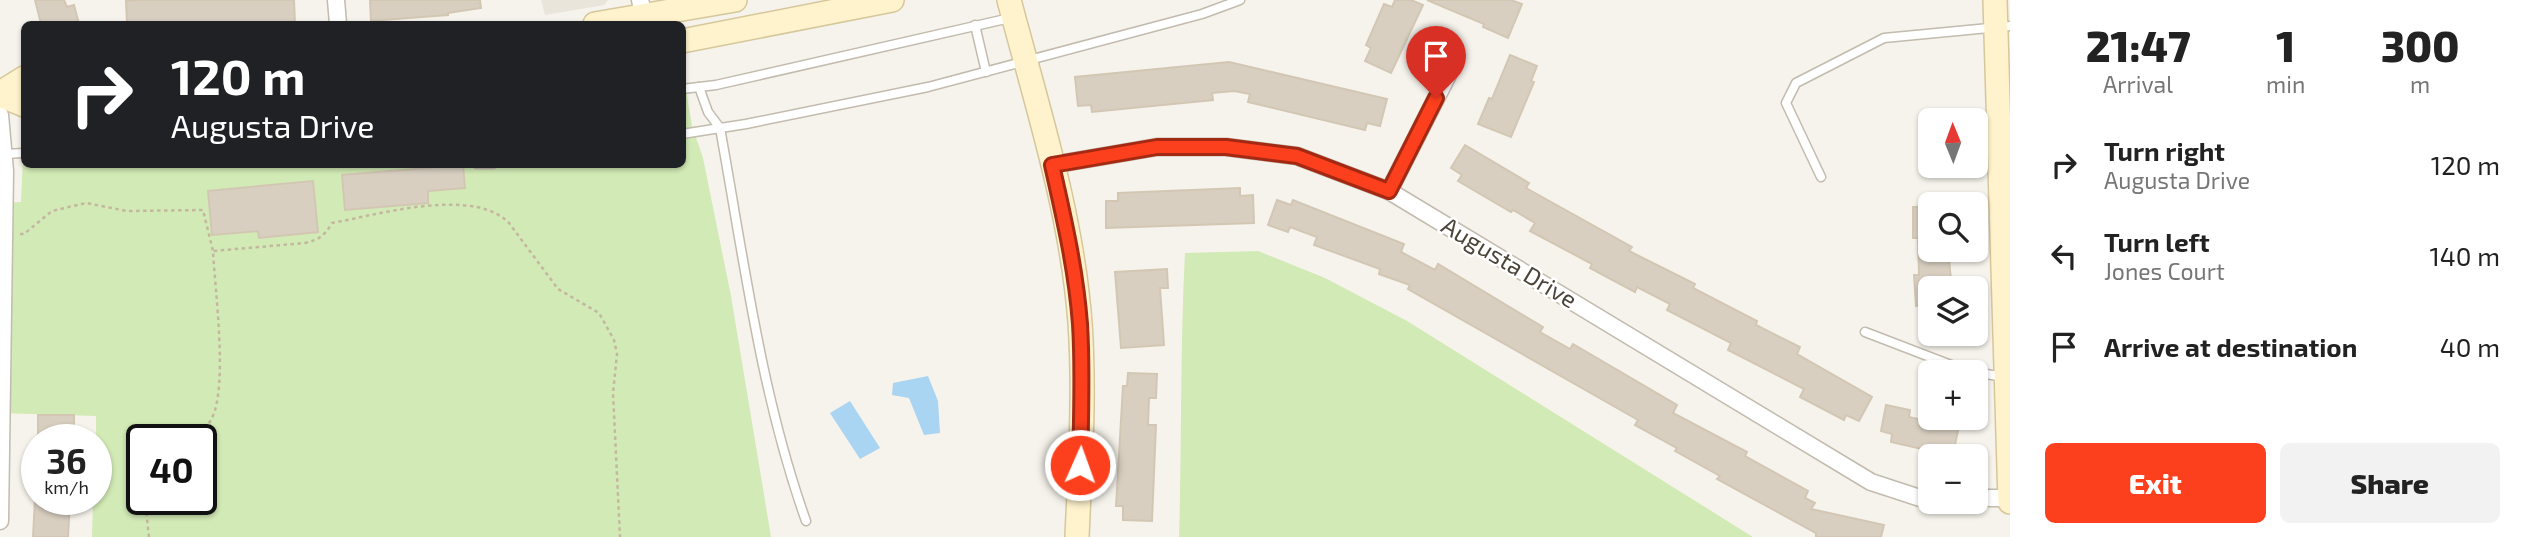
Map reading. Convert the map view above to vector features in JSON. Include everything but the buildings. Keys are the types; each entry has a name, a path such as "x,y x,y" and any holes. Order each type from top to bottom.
{"street":[{"path":"336,0 338,21"},
{"path":"610,21 735,0"},
{"path":"686,40 892,0"},
{"path":"1988,499 2010,500 2006,377 2003,27 1995,0"},
{"path":"1011,8 1070,245 1080,322 1082,392 1077,537"},
{"path":"1389,191 1448,75"},
{"path":"0,94 21,80"},
{"path":"0,94 21,104"},
{"path":"0,115 4,154 0,520"},
{"name":"Augusta Drive","path":"1052,165 1157,147 1226,147 1297,156 1389,191 1871,482 1918,497"}],"lane":[{"path":"686,133 929,87 1202,13 1240,0"},
{"path":"686,89 975,25 1011,8"},
{"path":"975,25 986,72"},
{"path":"1821,177 1786,103 1796,83 1884,38 2003,27"},
{"path":"699,87 708,113 720,128 769,400 786,466 806,521"},
{"path":"4,154 21,153"},
{"path":"1865,332 1965,370 2006,377"}],"path":[{"path":"4,234 24,233 52,211 86,203 127,211 203,210 213,251 220,379 218,401 208,424"},
{"path":"213,251 317,241 326,234 332,223 425,206 475,207 500,215 558,289 599,313 614,340 617,354 612,377 620,537"},
{"path":"147,515 149,537"}],"shaded area":[{"path":"541,0 608,0 604,5 545,15"}],"green space":[{"path":"686,89 731,296 771,537 92,537 93,515 112,515 112,424 96,424 96,416 0,413 0,203 21,202 22,168 686,168"},
{"path":"1258,251 1325,278 1407,321 1753,537 1179,537 1185,253"}],"water":[{"path":"928,376 938,401 940,433 924,435 909,398 892,395 893,383"},
{"path":"850,401 880,448 860,459 830,413"}],"route":[{"path":"1080,465 1080,322 1070,245 1052,165 1157,147 1226,147 1297,156 1389,191 1436,98"}]}
